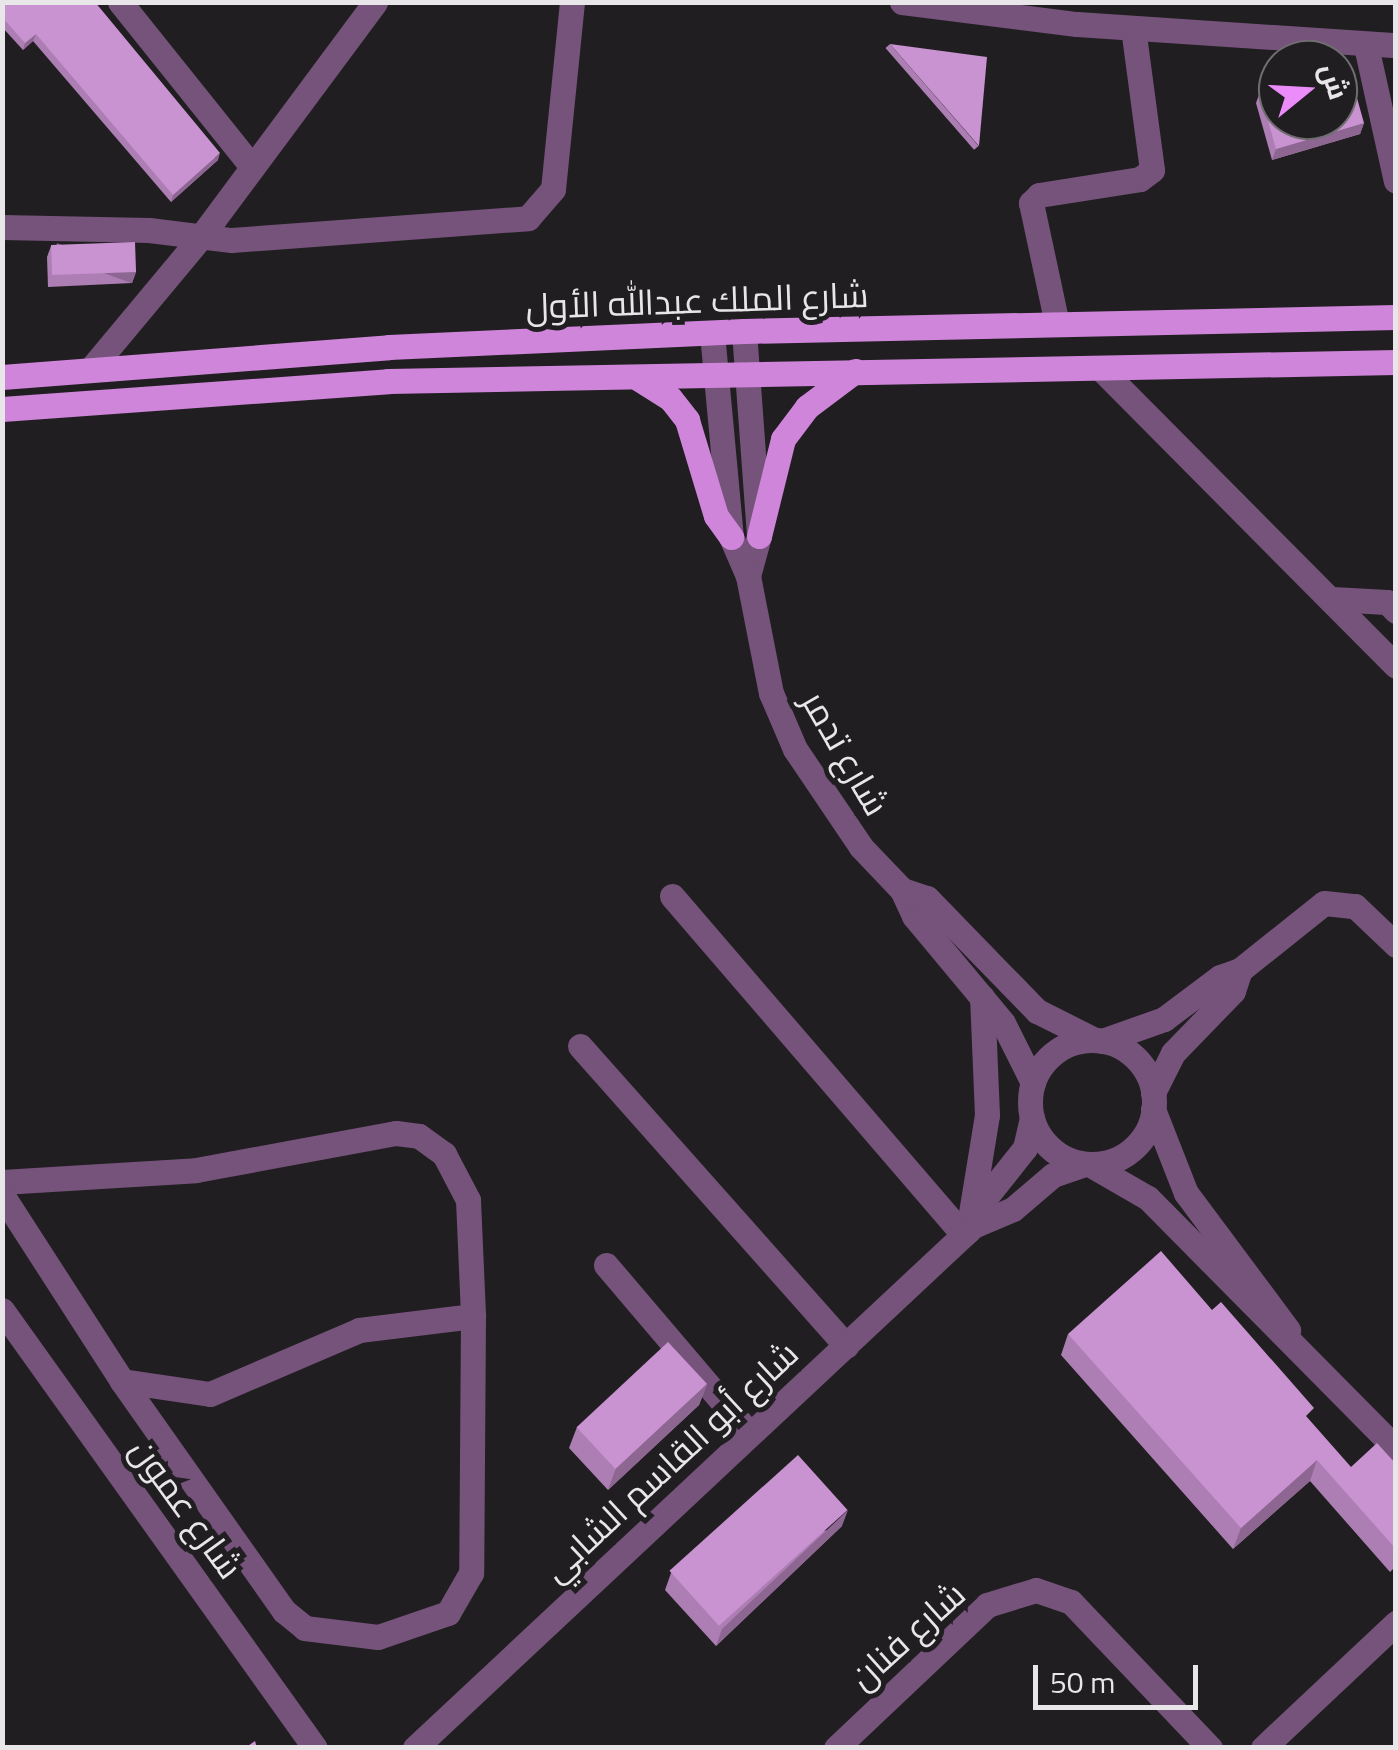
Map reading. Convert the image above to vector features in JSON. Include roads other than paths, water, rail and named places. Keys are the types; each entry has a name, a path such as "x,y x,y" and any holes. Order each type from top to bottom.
{"main road":[{"name":"شارع الملك عبدالله الأول","path":"2,377 389,347 712,332 1392,313"},
{"name":"شارع الملك عبدالله الأول","path":"2,409 388,381 855,371 1104,372 1396,362"},
{"path":"759,536 783,439 814,400 855,371"},
{"path":"634,377 670,398 687,420 716,516 731,537"}],"street":[{"path":"120,2 252,167"},
{"path":"90,370 200,238 375,2"},
{"path":"2,228 149,230 200,238 518,220 536,213 555,180 572,2"},
{"path":"902,2 1074,13 1133,28 1396,45"},
{"path":"1058,324 1031,203 1039,195 1140,180 1152,170 1133,28"},
{"path":"1366,46 1396,181"},
{"name":"شارع تدمر","path":"744,331 759,536 748,576"},
{"name":"شارع تدمر","path":"712,332 731,537 748,576 771,694 794,748 860,848 902,890 914,916 1012,1037 1033,1083"},
{"path":"1104,372 1396,666"},
{"path":"1332,599 1386,602 1396,611"},
{"name":"شارع تدمر","path":"902,890 927,898 1036,1011 1099,1041"},
{"path":"672,896 968,1231"},
{"path":"1292,1339 1254,1310 1148,1198 1051,1149 1032,1118 1033,1083 1052,1054 1150,1027 1220,977 1240,970 1324,903 1355,906 1396,946"},
{"path":"1087,1164 1108,1162 1139,1142 1172,1053 1233,991 1240,970"},
{"path":"968,1231 988,1115 982,997"},
{"path":"1099,1041 1136,1058 1186,1193 1292,1339 1396,1449"},
{"path":"580,1046 846,1346"},
{"name":"شارع أبو القاسم الشابي","path":"968,1231 987,1193 1026,1148 1032,1118"},
{"path":"2,1182 196,1170 355,1136 420,1136 444,1154 468,1200 473,1316 471,1573 448,1613 378,1638 305,1628 284,1611 122,1382 2,1194"},
{"name":"شارع أبو القاسم الشابي","path":"415,1748 968,1231 1012,1208 1053,1176 1087,1164"},
{"path":"606,1264 750,1434"},
{"name":"شارع عمون","path":"2,1310 315,1748"},
{"path":"122,1382 210,1394 359,1330 473,1316"},
{"name":"شارع فنان","path":"836,1748 987,1605 1036,1590 1071,1602 1210,1748"},
{"path":"1263,1748 1396,1623"}]}
